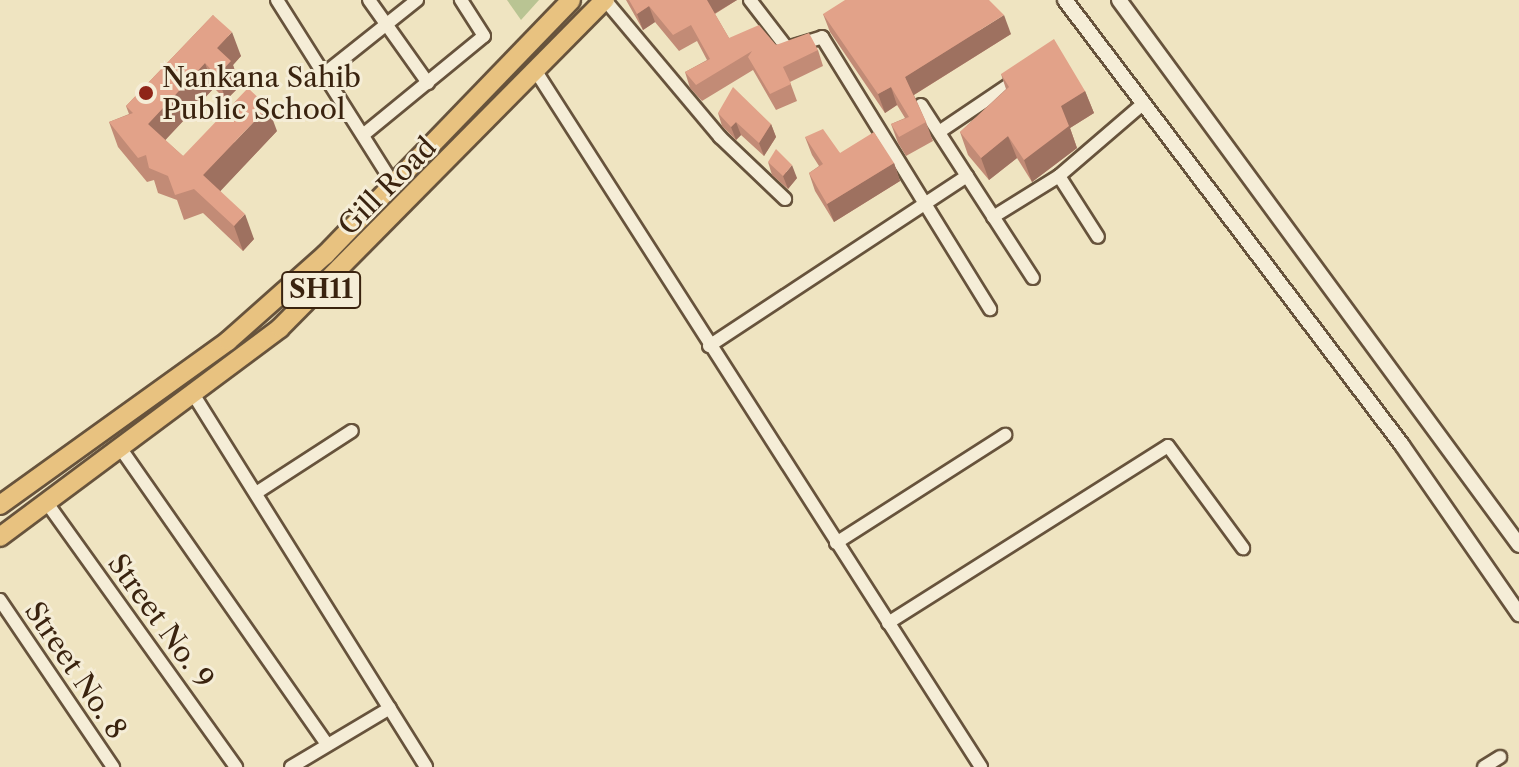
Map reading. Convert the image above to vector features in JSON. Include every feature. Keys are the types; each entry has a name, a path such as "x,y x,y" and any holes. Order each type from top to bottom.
{"main road":[{"name":"Gill Road","path":"0,505 228,341 394,185 571,0"},
{"name":"Gill Road","path":"0,537 195,397 378,237 605,0"}],"street":[{"path":"277,0 394,185"},
{"path":"369,0 428,83"},
{"path":"324,74 417,0"},
{"path":"363,135 484,36 461,0"},
{"path":"605,0 720,137 785,199"},
{"path":"750,0 787,48 822,37 990,309"},
{"path":"1065,0 1402,445 1519,614"},
{"path":"1119,0 1519,545"},
{"path":"939,132 1028,72"},
{"path":"537,73 981,767"},
{"path":"993,217 1059,176 1144,103"},
{"path":"921,105 1033,278"},
{"path":"709,346 967,176"},
{"path":"1059,176 1098,237"},
{"path":"195,397 426,767"},
{"path":"256,493 352,431"},
{"path":"836,543 1005,435"},
{"path":"888,623 1168,446 1243,548"},
{"path":"121,449 327,744"},
{"name":"Street No. 9","path":"47,503 236,767"},
{"name":"Street No. 8","path":"0,600 113,767"},
{"path":"291,767 390,708"},
{"path":"1484,767 1500,757"}],"green space":[{"path":"507,0 539,0 521,20"}],"building":[{"path":"629,0 707,0 729,38 759,25 776,45 809,33 818,50 783,67 791,84 770,94 748,57 752,51 696,85 685,72 710,59 691,25 673,35 649,6 637,14"},
{"path":"845,0 989,0 1004,15 905,77 926,122 899,137 891,124 909,117 891,87 878,94 823,14"},
{"path":"213,15 232,32 217,48 231,61 217,76 205,63 148,124 183,156 248,88 268,107 203,175 245,214 234,226 194,189 175,195 168,176 149,168 146,155 138,158 109,122 133,113 126,106"},
{"path":"1054,39 1085,91 1061,106 1069,126 1024,160 1008,136 981,158 960,132 1009,87 1001,74"},
{"path":"733,87 771,124 759,143 736,122 731,127 718,113"},
{"path":"823,129 840,153 874,132 894,163 827,204 809,173 823,164 805,137"},
{"path":"776,149 792,165 783,176 768,162"}],"place":[{"name":"Nankana Sahib Public School","path":"146,93"}]}
